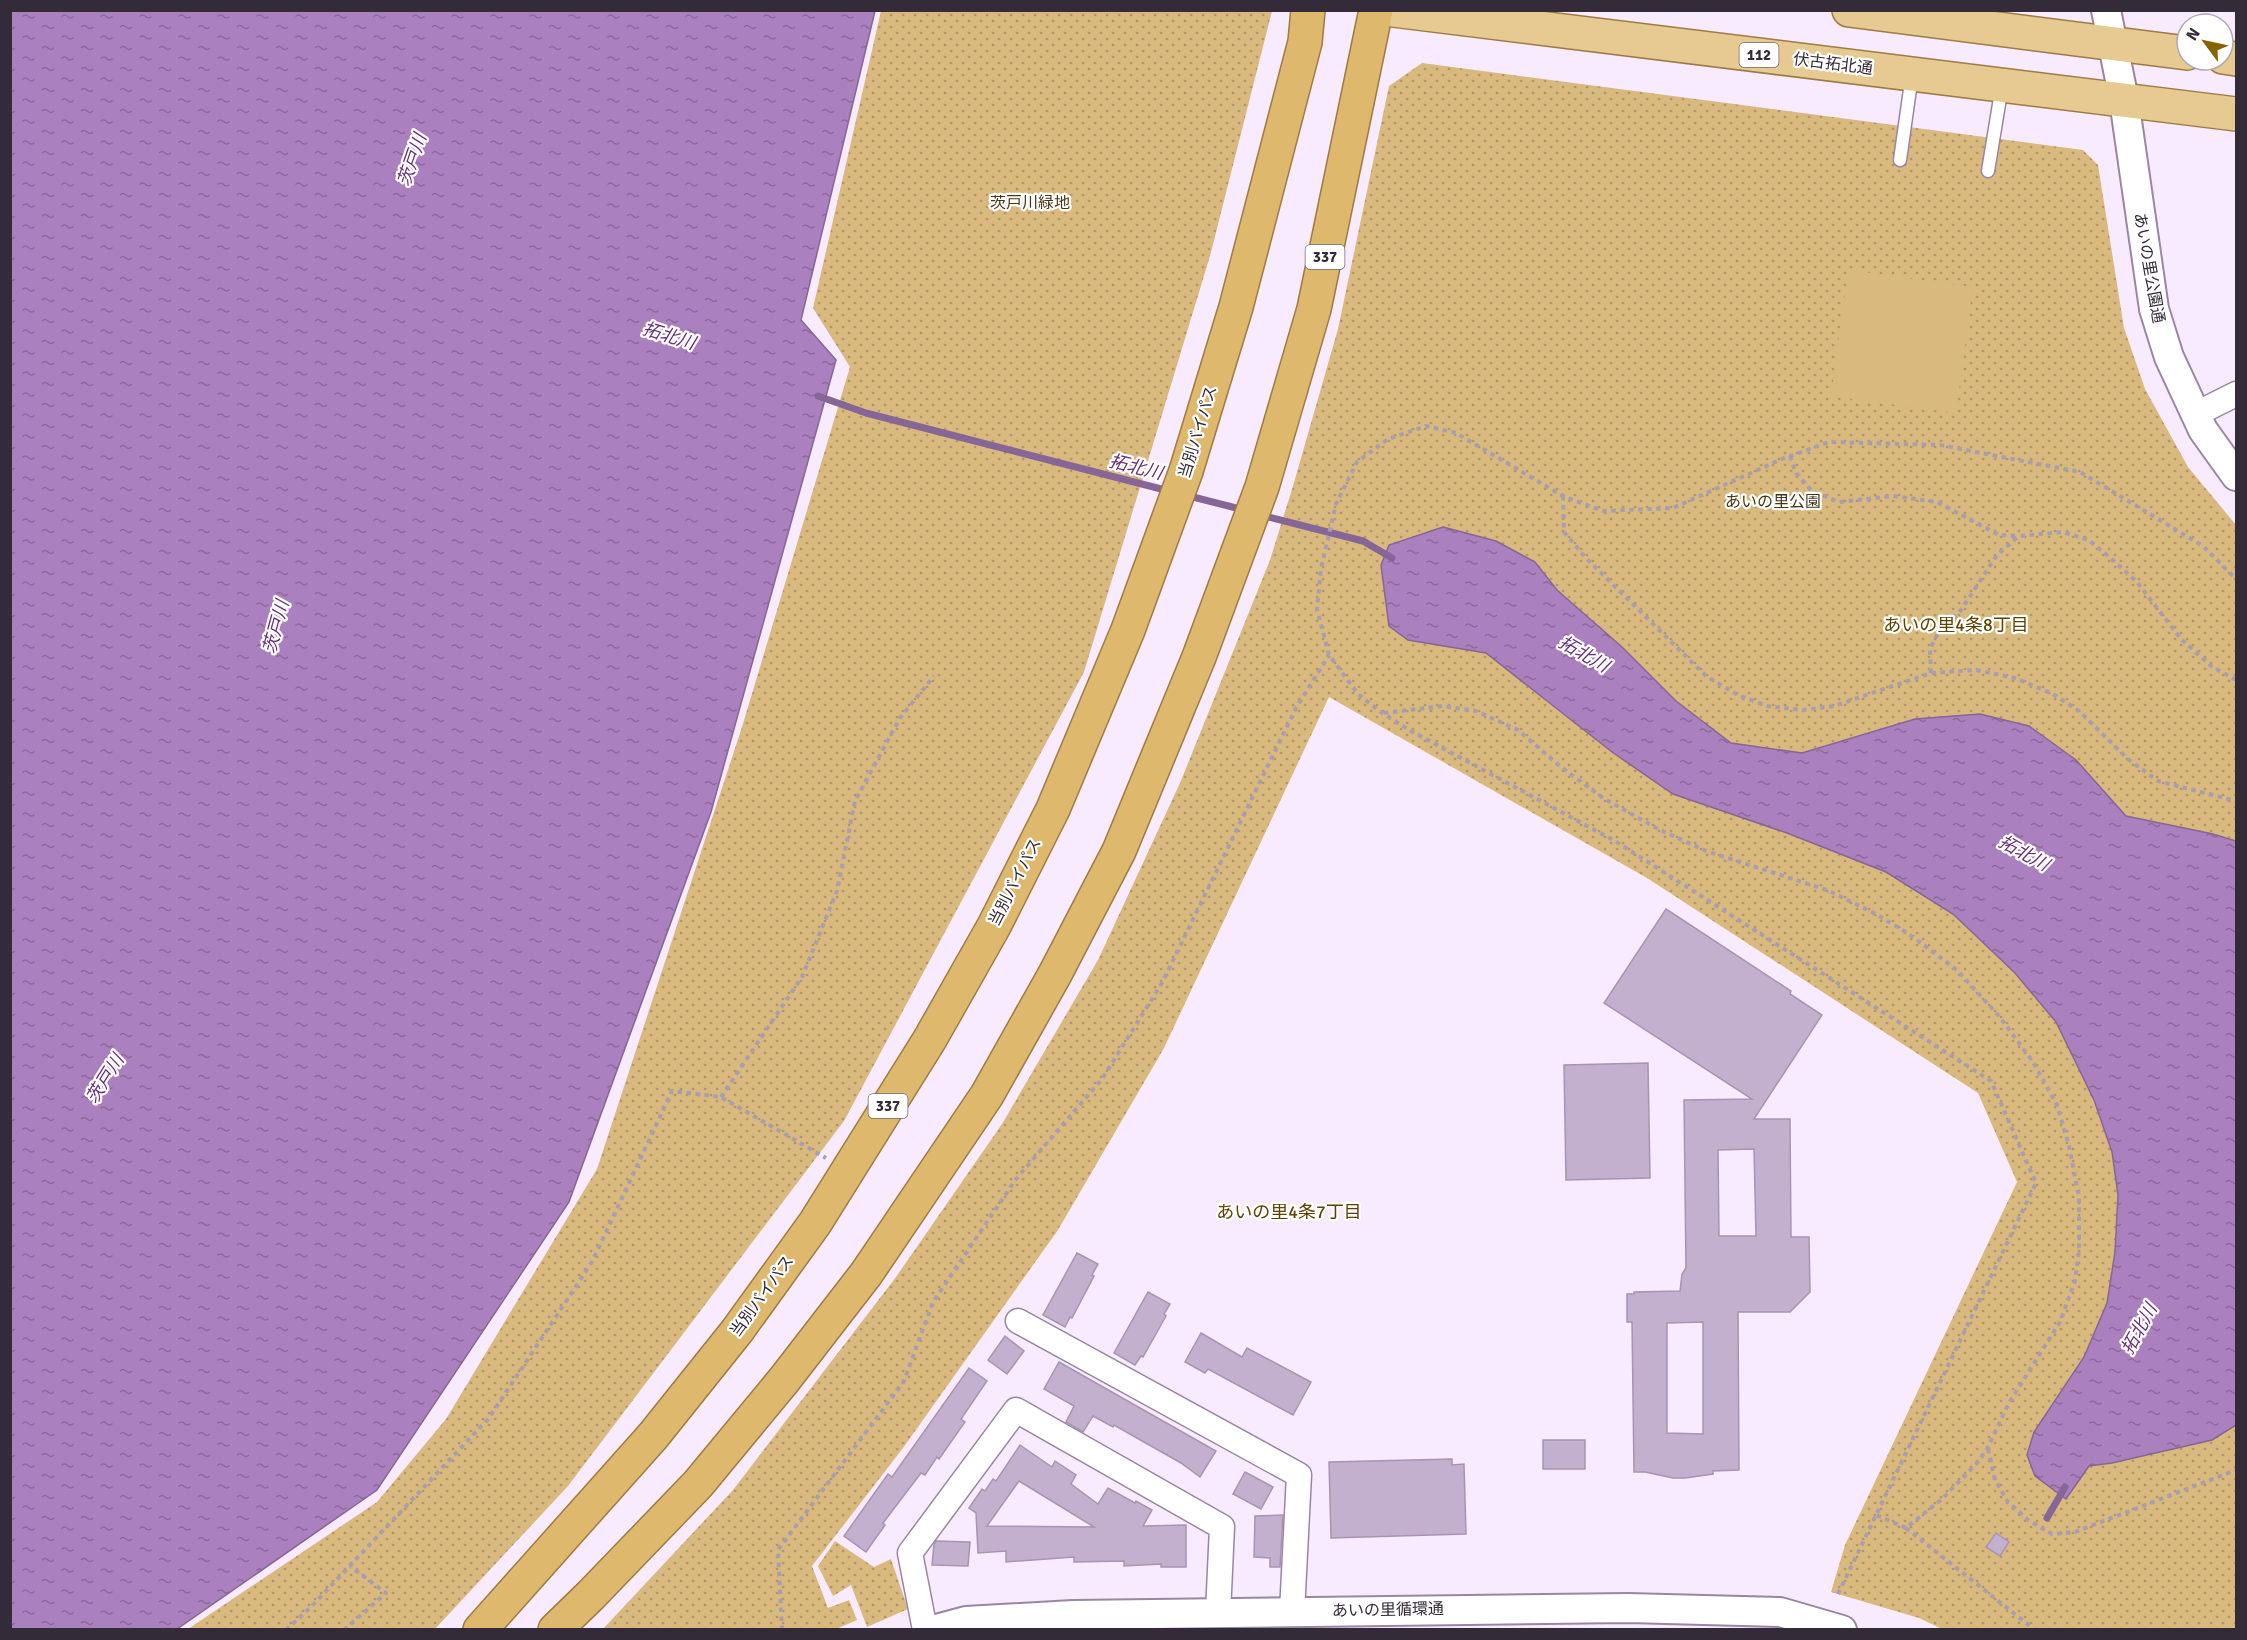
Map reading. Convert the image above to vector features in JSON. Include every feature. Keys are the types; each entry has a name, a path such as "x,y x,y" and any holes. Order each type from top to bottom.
{"highway":[{"name":"当別バイパス","path":"480,1629 653,1436 736,1331 815,1222 848,1171 930,1039 994,926 1053,809 1128,630 1178,493 1236,307 1305,42 1308,10"},
{"name":"337","path":"555,1629 698,1484 784,1380 866,1274 987,1095 1055,974 1119,851 1199,657 1252,513 1314,309 1376,10"}],"main road":[{"name":"伏古拓北通","path":"1393,10 2236,114"},
{"path":"1849,10 2175,51"}],"street":[{"name":"あいの里公園通","path":"2106,10 2124,100 2154,309 2169,357 2203,430 2236,476"},
{"path":"2196,414 2236,394"},
{"path":"1018,1321 1299,1475 1292,1612"},
{"path":"925,1629 910,1553 1016,1410 1222,1527 1218,1613"},
{"name":"あいの里循環通","path":"933,1629 966,1621 1073,1616 1292,1612 1386,1620 1628,1608 1780,1612 1842,1629"}],"lane":[{"path":"1900,160 1912,74"},
{"path":"1988,171 2002,85"}],"path":[{"path":"1838,1594 2036,1183 1991,1081 1615,841 1382,713 1358,694 1329,655 1317,609 1321,569 1336,504 1358,462 1388,440 1426,426 1456,433 1563,496 1603,510 1673,508 1791,456 1829,442 1940,445 2080,472 2203,546 2236,579"},
{"path":"1791,456 1796,473 1812,491 1839,502 1893,496 1937,502 1999,535 2019,536 2062,532 2089,540 2137,582 2181,639 2211,666 2236,680"},
{"path":"1563,496 1564,532 1585,557 1706,676 1738,695 1767,706 1803,710 1834,706 1931,673 1976,670 2015,678 2046,691 2079,711 2128,759 2158,781 2236,801"},
{"path":"1931,673 1930,649 1939,631 1961,610 1997,555 2019,536"},
{"path":"782,1629 778,1550 904,1381 933,1302 1010,1188 1102,1079 1162,982 1296,708 1329,655"},
{"path":"721,1097 802,977 837,891 855,801 900,718 934,676"},
{"path":"1382,713 1443,706 1476,711 1518,730 1603,798 1658,829 1706,851 1827,890 1874,913 1909,934 1957,969 1999,1016 2033,1062 2057,1105 2069,1146 2079,1197 2079,1250 2075,1281 2060,1322 2009,1403 1987,1449 1977,1463 1942,1499 1906,1528"},
{"path":"286,1629 311,1607 489,1418 592,1262 672,1091 721,1097 848,1171"},
{"path":"1987,1449 1995,1480 2008,1502 2028,1520 2052,1534 2075,1532 2236,1470"},
{"path":"1876,1515 1906,1528 2035,1629"},
{"path":"344,1629 386,1593 350,1566"}],"green space":[{"name":"茨戸川緑地","path":"881,11 1272,11 1210,256 1084,672 844,1121 568,1486 435,1629 188,1629 377,1502 446,1419 597,1169 742,727 850,367 813,308"},
{"name":"あいの里公園","path":"1422,63 2083,150 2098,165 2124,328 2145,389 2188,467 2236,525 2236,1629 1942,1629 1919,1618 1831,1592 1845,1545 2017,1182 1978,1093 1647,878 1329,697 1164,1048 1058,1230 903,1448 812,1566 828,1608 849,1600 857,1620 834,1630 602,1630 733,1490 896,1277 1002,1124 1098,960 1180,783 1270,560 1338,329 1389,86"},
{"path":"1848,270 1973,287 1956,413 1831,396"},
{"path":"835,1541 874,1567 891,1559 908,1609 867,1627 851,1585 833,1596 818,1566"}],"water":[{"name":"茨戸川","path":"11,10 875,11 801,320 836,360 711,812 569,1202 377,1490 177,1629 11,1629"},
{"path":"1443,527 1496,541 1535,562 1557,590 1622,647 1676,701 1731,743 1802,753 1915,719 1980,714 2029,726 2076,760 2126,816 2236,841 2236,1425 2212,1440 2112,1463 2089,1466 2066,1499 2035,1476 2027,1455 2034,1432 2084,1357 2107,1303 2115,1252 2118,1195 2112,1152 2094,1100 2056,1022 2015,973 1953,914 1886,872 1787,833 1673,794 1612,752 1486,653 1408,640 1389,626 1381,565 1389,545"}],"building":[{"path":"1666,909 1791,991 1790,994 1822,1015 1754,1119 1790,1119 1791,1237 1809,1237 1810,1292 1790,1312 1738,1312 1739,1470 1713,1471 1713,1474 1685,1478 1634,1472 1632,1322 1627,1322 1627,1294 1680,1291 1682,1274 1686,1268 1684,1100 1752,1099 1604,1003","holes":["1754,1149 1756,1236 1719,1236 1718,1150","1703,1322 1703,1434 1667,1433 1667,1323"]},
{"path":"1648,1063 1650,1178 1566,1180 1564,1065"},
{"path":"1077,1253 1098,1264 1072,1318 1070,1317 1065,1327 1043,1315"},
{"path":"1148,1292 1170,1304 1164,1314 1166,1316 1143,1357 1141,1356 1135,1365 1114,1353"},
{"path":"1201,1333 1242,1357 1247,1348 1311,1382 1293,1415 1208,1369 1205,1373 1185,1362"},
{"path":"1005,1336 1024,1351 1007,1374 988,1360"},
{"path":"1059,1362 1216,1451 1200,1477 1181,1463 1114,1425 1113,1427 1093,1416 1083,1432 1066,1422 1074,1406 1044,1389"},
{"path":"969,1368 987,1381 961,1419 965,1422 939,1459 937,1457 925,1475 921,1473 883,1523 885,1525 866,1552 844,1536 888,1474 892,1477"},
{"path":"1543,1440 1585,1440 1585,1469 1543,1469"},
{"path":"1020,1445 1052,1467 1055,1461 1076,1475 1071,1484 1098,1504 1108,1488 1152,1510 1143,1526 1186,1525 1186,1567 1161,1567 1161,1564 1124,1566 1124,1561 1074,1562 1074,1557 1006,1562 1006,1551 978,1553 976,1513 969,1508 982,1489 985,1491 993,1479 996,1481","holes":["1019,1481 1094,1527 987,1526"]},
{"path":"1452,1459 1452,1465 1464,1464 1466,1534 1331,1538 1329,1462"},
{"path":"1245,1472 1273,1487 1261,1509 1233,1494"},
{"path":"1283,1515 1280,1567 1270,1567 1270,1558 1254,1557 1255,1516"},
{"path":"1996,1533 2009,1542 2000,1556 1986,1547"},
{"path":"936,1541 970,1542 968,1566 932,1565"}],"waterway":[{"name":"拓北川","path":"818,396 866,413 1169,491"},
{"name":"拓北川","path":"1185,495 1244,510"},
{"name":"拓北川","path":"1261,515 1363,541 1392,558"},
{"name":"拓北川","path":"2047,1518 2065,1487"}],"district":[{"name":"あいの里4条8丁目","path":"1956,625"},
{"name":"あいの里4条7丁目","path":"1289,1212"}]}
